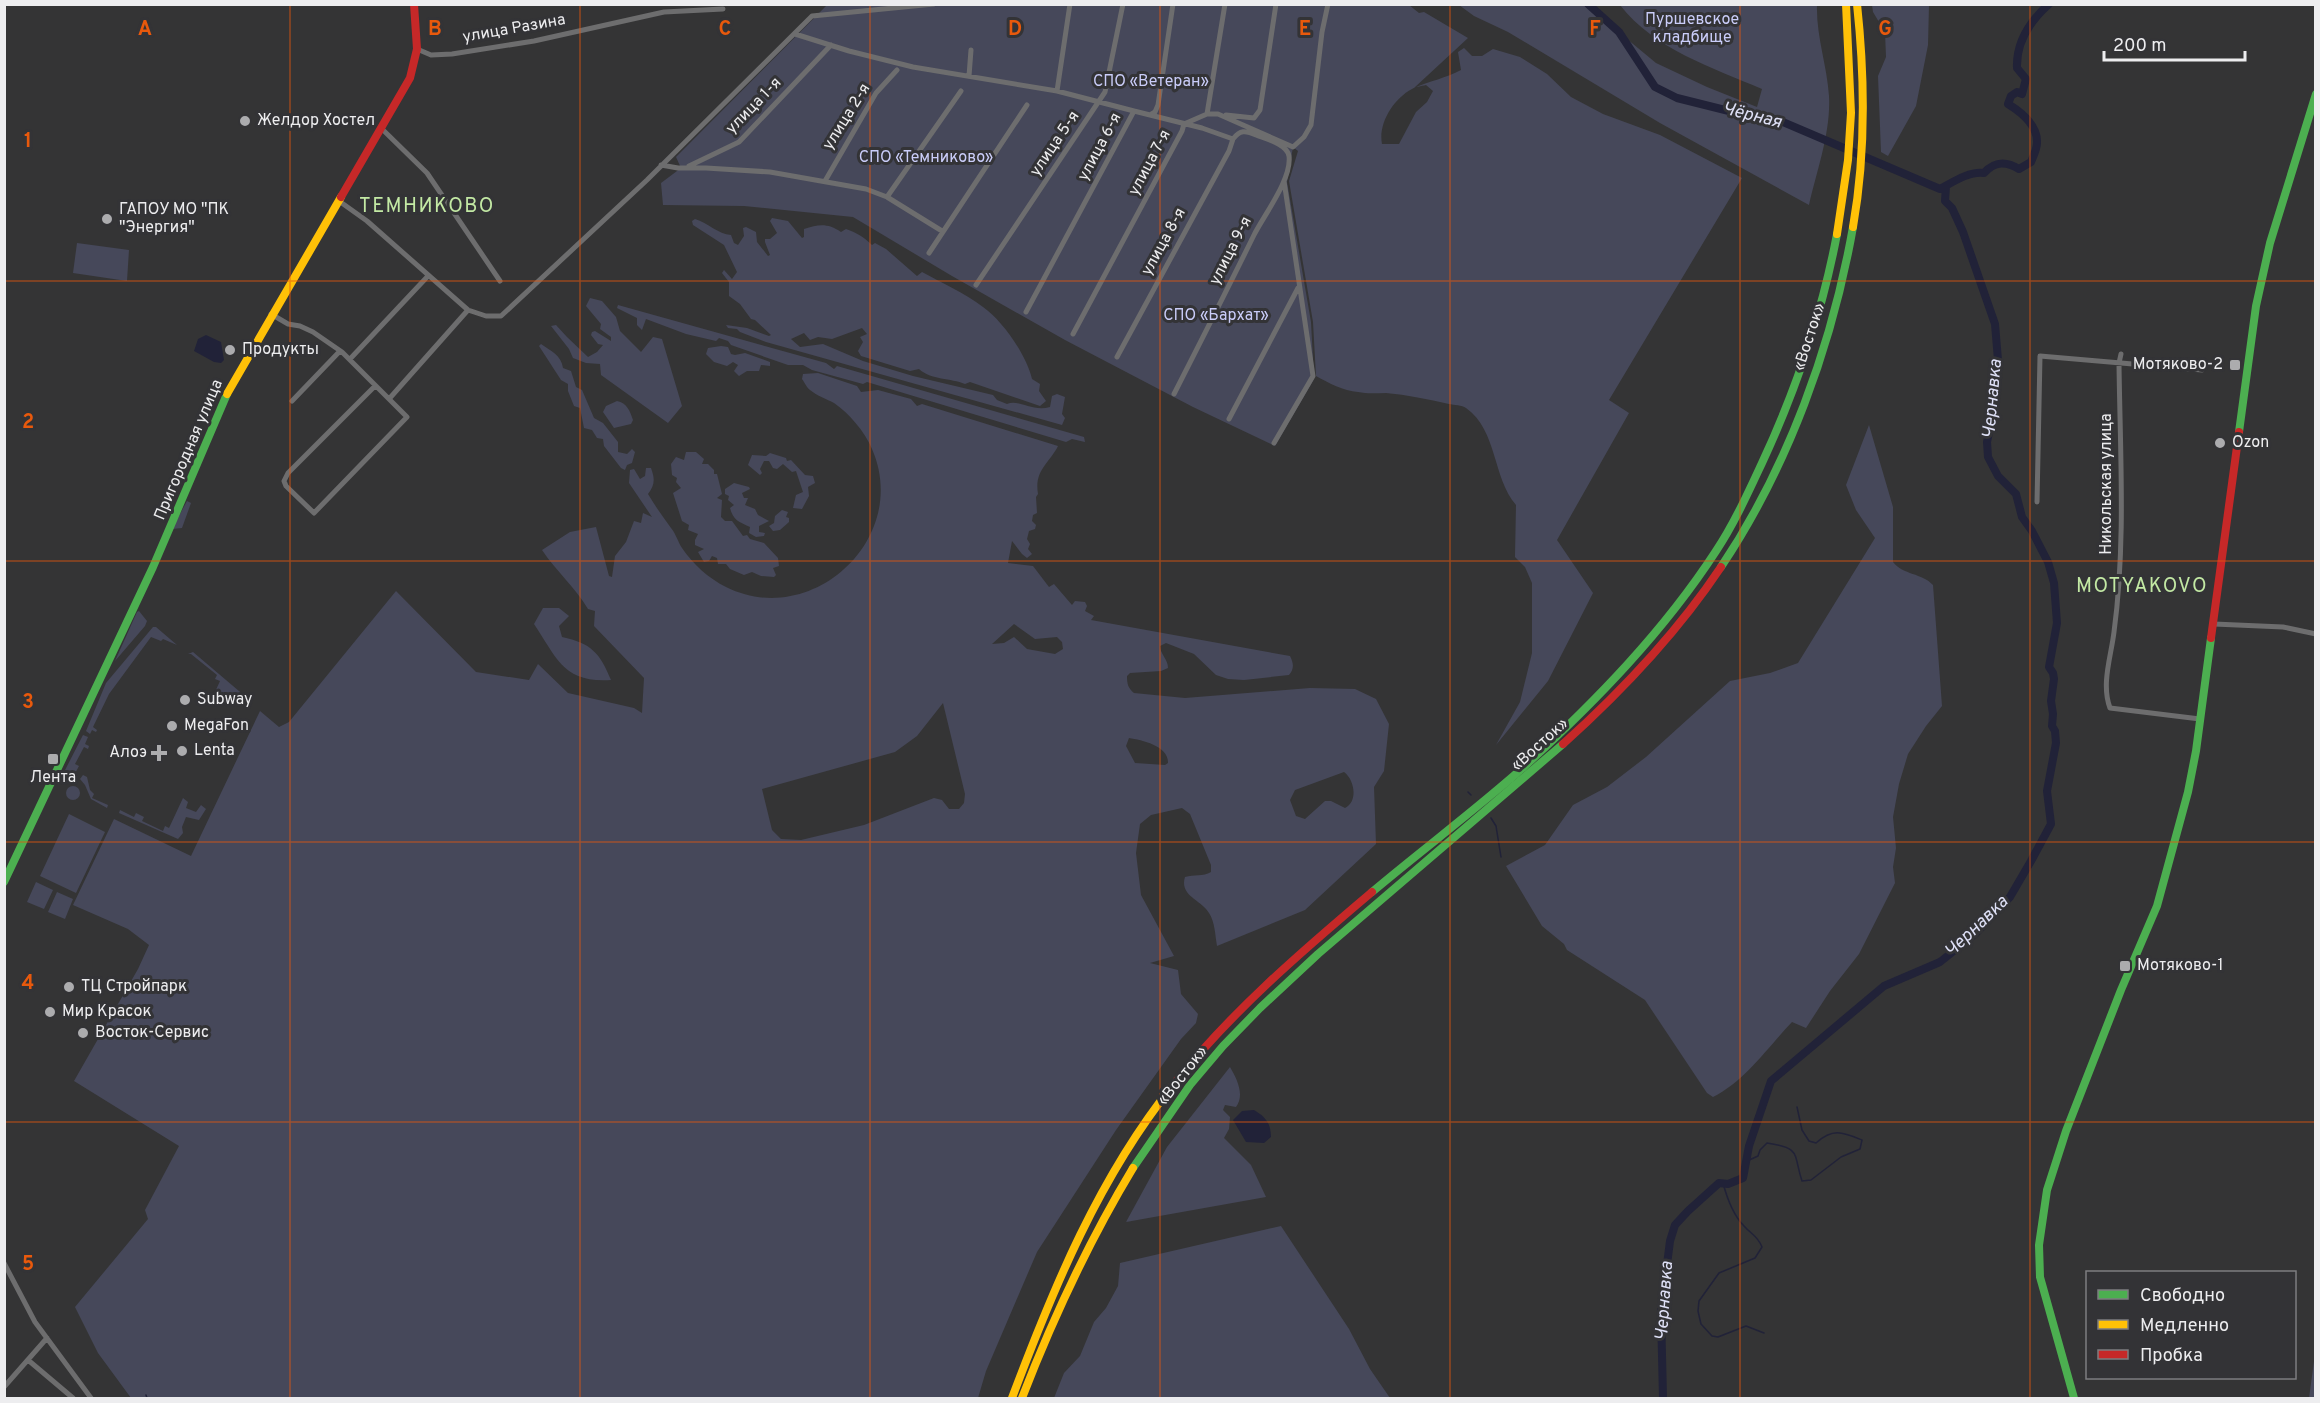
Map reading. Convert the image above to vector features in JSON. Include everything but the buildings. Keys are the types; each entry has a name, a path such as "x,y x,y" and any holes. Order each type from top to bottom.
{"main road":[{"name":"Пригородная улица","path":"4,882 153,567 221,404 271,314 410,78 417,49 414,4"},
{"name":"«Восток»","path":"1012,1398 1062,1272 1083,1229 1142,1127 1201,1050 1269,981 1312,942 1516,773 1557,735 1637,653 1718,549 1765,457 1801,370 1834,247 1849,141 1851,81 1846,4"},
{"name":"«Восток»","path":"1022,1398 1050,1329 1112,1203 1156,1133 1197,1077 1268,999 1315,955 1383,900 1590,718 1648,659 1704,591 1732,550 1754,510 1796,419 1839,290 1857,207 1863,111 1857,4"},
{"path":"2074,1398 2040,1277 2038,1245 2045,1198 2053,1166 2066,1131 2121,990 2157,906 2188,792 2214,624 2249,352 2261,282 2316,94"}],"street":[{"path":"339,201 367,221 468,310 486,316 504,315 812,16 934,4"},
{"path":"1057,91 1070,4"},
{"name":"улица 5-я","path":"976,285 1108,86 1123,4"},
{"name":"улица 6-я","path":"1026,312 1134,111 1150,115 1155,112 1160,98 1173,4"},
{"path":"1225,4 1207,114 1254,118 1260,110 1276,4"},
{"path":"1218,114 1293,147 1304,137 1311,125 1322,32 1328,4"},
{"name":"улица Разина","path":"417,49 431,54 452,54 534,41 664,12 723,9"},
{"path":"795,34 913,67 1057,91 1134,111"},
{"name":"улица 1-я","path":"684,168 739,142 831,45"},
{"path":"969,76 972,50"},
{"name":"улица 2-я","path":"825,182 876,93 897,70"},
{"path":"887,197 961,91"},
{"path":"929,253 1027,105"},
{"name":"улица 7-я","path":"1073,334 1184,124 1207,114"},
{"path":"1150,115 1233,140"},
{"path":"381,128 427,173 500,281"},
{"name":"улица 9-я","path":"1174,394 1284,180 1289,164 1288,152 1283,147 1247,131 1238,133 1233,140"},
{"name":"улица 8-я","path":"1116,357 1233,140"},
{"path":"661,165 770,172 866,189 887,197 942,231"},
{"path":"1274,443 1312,376 1284,180"},
{"path":"350,359 428,276"},
{"path":"1229,419 1298,288"},
{"path":"389,399 468,310"},
{"path":"271,314 288,324 313,332 340,351 350,359 408,419 314,513 286,486 284,482 288,473 375,386"},
{"path":"292,401 340,351"},
{"name":"Никольская улица","path":"2121,354 2120,586 2106,679 2106,696 2110,708 2200,719"},
{"path":"2037,502 2040,356 2202,370"},
{"path":"2214,624 2283,627 2316,634"},
{"path":"4,1263 35,1322 91,1398"},
{"path":"4,1387 47,1338"},
{"path":"28,1360 73,1398"}],"green space":[{"path":"828,4 1409,5 1419,13 1424,12 1468,38 1393,106 1382,128 1382,144 1399,144 1416,112 1427,102 1433,91 1426,85 1415,88 1461,70 1458,52 1464,48 1472,56 1482,56 1493,49 1520,57 1547,74 1571,97 1603,114 1660,135 1742,178 1609,400 1629,413 1557,540 1593,593 1548,681 1496,745 1520,702 1532,653 1532,583 1525,567 1515,557 1516,505 1508,494 1484,429 1466,408 1402,395 1352,391 1316,376 1313,322 1289,181 1298,151 1293,147 1287,182 1311,322 1314,379 1275,446 1193,407 1065,340 853,217 744,206 663,205 661,183 681,168 676,157"},
{"name":"Пуршевское кладбище","path":"1459,5 1586,5 1656,63 1757,107 1762,89 1685,56 1650,34 1620,5 1817,5 1818,28 1828,84 1829,110 1826,137 1809,205 1660,123 1508,32 1474,16"},
{"path":"1872,5 1929,5 1928,45 1916,106 1888,156 1881,152 1878,76 1886,57 1885,32 1873,12"},
{"path":"772,218 788,221 802,238 804,229 814,226 828,226 841,232 846,229 863,237 872,245 875,243 886,249 917,276 922,272 976,302 991,313 1013,340 1025,360 1032,379 1040,384 1039,391 1046,401 1040,406 970,382 965,384 935,377 919,369 910,371 861,356 858,351 863,342 860,337 867,334 862,328 832,339 818,337 810,340 804,333 791,339 800,347 823,344 863,361 913,376 993,395 997,400 1007,404 1016,403 1037,408 1050,407 1052,396 1057,394 1065,397 1062,414 1065,418 1062,425 766,342 737,329 728,328 726,325 771,335 751,319 740,304 729,296 729,282 722,273 724,270 732,279 737,272 724,245 693,225 692,221 695,219 722,233 731,235 734,243 738,245 744,236 743,228 746,227 756,232 757,242 768,256 770,255 765,239 770,239 777,233 770,221"},
{"path":"77,243 129,250 127,281 73,273"},
{"path":"590,298 602,301 616,317 620,331 641,352 653,337 662,339 682,406 668,423 601,375 600,364 586,363 573,358 569,349 551,326 556,325 588,357 597,352 603,345 598,344 591,335 592,332 595,331 611,341 611,337 600,329 601,324 586,306"},
{"path":"618,305 826,363 834,369 837,366 1084,437 1085,442 1072,439 1066,442 867,382 863,384 812,370 803,365 788,365 731,345 728,341 719,338 716,341 686,334 646,319 642,330 637,325 637,318 617,308"},
{"path":"541,344 558,357 563,368 571,371 576,387 582,390 594,418 603,423 618,442 618,452 627,454 632,449 635,452 632,463 627,465 625,470 604,446 603,439 597,438 592,430 584,428 580,408 574,406 568,391 568,384 561,380 539,346"},
{"path":"728,347 731,354 745,353 770,362 770,366 761,365 759,371 747,371 739,376 734,371 738,365 733,362 727,366 714,362 706,354 708,348"},
{"path":"818,373 857,386 861,392 878,390 911,399 917,406 922,404 1058,446 1038,479 1037,513 1033,515 1032,521 1036,525 1035,529 1029,531 1027,539 1030,544 1028,549 1032,554 1027,558 1012,541 1008,563 1033,566 1049,587 1054,584 1072,605 1075,601 1085,602 1087,606 1085,611 1094,616 1091,620 1290,656 1293,664 1289,675 1244,680 1228,679 1216,675 1194,654 1166,643 1160,646 1168,668 1161,671 1130,673 1127,676 1128,684 1134,693 1185,698 1310,688 1355,689 1376,699 1389,724 1384,771 1374,787 1376,844 1305,910 1217,946 1214,924 1206,908 1185,889 1185,877 1211,872 1211,865 1190,814 1182,808 1151,815 1140,824 1136,853 1141,895 1174,956 1150,963 1178,970 1181,994 1198,1014 1196,1023 1181,1039 1116,1130 1037,1252 986,1371 978,1398 131,1398 98,1353 75,1307 148,1219 145,1210 179,1146 74,1081 138,969 149,945 128,929 73,905 114,819 191,856 260,711 279,727 289,722 396,591 476,672 529,680 538,664 568,693 634,708 642,713 644,678 594,626 595,611 588,609 542,550 570,532 596,527 609,576 612,577 615,556 626,542 634,521 641,523 643,513 652,517 629,483 630,470 634,469 640,479 645,476 646,468 651,468 654,482 648,494 673,530 686,554 713,579 726,587 759,597 791,596 820,586 846,568 866,543 878,514 880,482 872,449 861,430 840,407 809,389 802,379 803,374","holes":["1014,624 1035,639 1057,637 1062,642 1063,649 1055,654 1027,649 1014,637 1004,643 992,644","943,703 965,794 964,803 959,809 949,809 942,800 934,798 864,825 801,840 781,839 772,830 762,789 895,752 917,736","1129,738 1154,745 1164,752 1168,763 1165,765 1135,763 1126,746","1344,772 1351,780 1354,791 1352,801 1345,808 1331,801 1325,801 1305,819 1296,816 1290,800 1295,790"]},
{"path":"617,401 626,406 633,420 631,424 614,428 603,412 606,406"},
{"path":"1869,425 1893,507 1893,562 1933,585 1942,706 1908,754 1899,784 1893,817 1896,848 1893,867 1895,883 1859,954 1830,991 1806,1028 1792,1022 1746,1073 1713,1097 1707,1093 1645,1000 1567,950 1564,944 1542,926 1506,866 1545,845 1573,805 1607,787 1646,757 1730,681 1770,673 1798,663 1875,538 1856,510 1846,485"},
{"path":"686,452 696,452 704,459 702,464 708,464 714,470 714,474 717,474 722,494 717,498 722,500 721,517 725,521 732,521 743,536 747,535 750,539 764,543 778,558 779,566 773,568 776,575 774,577 761,576 752,572 744,575 730,569 726,564 718,564 717,558 712,556 709,561 704,562 698,552 704,549 695,545 698,534 688,530 689,525 682,521 673,493 681,488 676,482 677,478 672,475 671,464 676,457 684,460"},
{"path":"770,453 786,458 787,461 791,460 805,475 813,476 815,483 808,487 809,496 802,509 793,508 796,495 803,492 796,471 792,472 783,464 777,469 773,468 769,461 764,461 760,475 748,465 752,455 766,456"},
{"path":"734,483 749,487 750,489 742,493 744,498 748,498 745,505 755,509 758,515 769,521 759,526 759,532 765,533 764,536 756,537 749,533 750,527 733,515 730,508 734,505 728,500 729,496 725,494 725,489"},
{"path":"187,501 191,503 182,528 172,529"},
{"path":"782,510 788,512 786,517 789,518 789,522 780,530 773,531 769,526 774,523 775,516"},
{"path":"543,608 559,608 569,616 559,626 562,637 580,642 593,651 603,663 611,680 582,677 563,666 534,624"},
{"path":"139,611 147,621 145,626 115,661 137,612"},
{"path":"153,627 177,645 151,637 109,694 93,727 97,730 96,732 92,730 90,734 86,731 106,683"},
{"path":"193,652 248,699 246,705 222,692 220,695 215,692 220,681 215,679 217,675 188,654"},
{"path":"83,735 88,737 85,744 89,746 88,749 84,747 75,764 79,766 72,779 63,779 62,776"},
{"path":"83,775 87,777 90,790 94,794 92,798 108,805 107,808 91,799 80,779"},
{"path":"70,786 76,786 80,793 76,800 70,800 66,796 66,790"},
{"path":"183,798 188,802 186,808 196,812 201,805 206,809 199,820 186,817 182,827 183,833 178,839 119,813 120,810 134,817 136,813 144,817 142,821 163,831 165,826 169,828"},
{"path":"69,814 105,832 76,893 40,876"},
{"path":"36,882 53,890 44,909 27,902"},
{"path":"57,892 73,899 65,919 48,912"},
{"path":"1230,1067 1237,1082 1240,1097 1236,1107 1225,1105 1223,1110 1230,1117 1229,1129 1224,1138 1251,1165 1266,1197 1126,1222 1167,1147"},
{"path":"1281,1226 1349,1329 1370,1369 1390,1398 1054,1398 1064,1373 1080,1356 1094,1322 1106,1308 1118,1286 1120,1263"},
{"path":"2315,1354 2315,1398 2309,1398"}],"shaded area":[{"path":"206,335 221,342 224,360 221,363 214,362 194,351 198,339"},
{"path":"1254,1110 1265,1118 1270,1128 1271,1137 1264,1143 1246,1142 1233,1120 1242,1111"}],"waterway":[{"name":"Чёрная","path":"1588,4 1619,32 1655,87 1677,98 1778,120 1940,189 1967,175 1984,173 1996,164 2001,163 2019,169 2031,162 2037,145 2035,131 2023,115 2008,104 2011,96 2017,92 2022,94 2026,79 2017,68 2017,58 2022,41 2030,25 2049,4"},
{"name":"Чернавка","path":"1663,1398 1661,1312 1670,1241 1675,1225 1719,1183 1728,1184 1743,1178 1749,1146 1771,1081 1884,986 1940,962 1975,934 2010,897 2051,824 2047,791 2056,743 2052,726 2051,701 2054,679 2049,667 2057,623 2054,583 2048,562 2022,517 2016,494 1998,476 1988,457 1987,442 1993,412 1998,360 1995,324 1963,232 1952,208 1945,201 1946,186"},
{"path":"1468,792 1471,795"},
{"path":"1491,818 1496,826 1501,857"},
{"path":"1747,1161 1758,1156 1767,1143 1786,1147 1796,1158 1802,1181 1811,1180 1841,1157 1860,1149 1862,1140 1843,1133 1833,1133 1816,1143 1809,1141 1802,1130 1797,1107"},
{"path":"1723,1183 1737,1217 1762,1247 1755,1258 1719,1273 1699,1301 1698,1311 1701,1324 1712,1336 1718,1337 1746,1326 1764,1333"}],"traffic: fast":[{"path":"2239,432 2256,306 2270,243 2316,94"},
{"path":"1721,567 1767,488 1804,404 1833,316 1853,227"},
{"path":"1372,892 1552,741 1628,664 1696,581 1735,519 1786,408 1816,322 1837,234"},
{"path":"4,882 153,567 227,394"},
{"path":"2074,1398 2040,1277 2039,1245 2047,1190 2066,1131 2121,990 2157,906 2188,792 2196,751 2211,638"},
{"path":"1133,1168 1190,1085 1223,1046 1260,1008 1318,954 1563,744"}],"traffic: slow":[{"path":"1837,234 1848,160 1851,113 1846,4"},
{"path":"1853,227 1860,171 1863,116 1862,60 1857,4"},
{"path":"227,394 341,197"},
{"path":"1012,1398 1061,1275 1100,1196 1122,1157 1173,1085"},
{"path":"1022,1398 1073,1280 1101,1223 1133,1168"}],"traffic: jam":[{"path":"341,197 410,78 417,49 414,4"},
{"path":"2211,638 2239,432"},
{"path":"1563,744 1648,660 1686,615 1721,567"},
{"path":"1173,1085 1195,1058 1243,1008 1293,960 1372,892"}],"place":[{"name":"Желдор Хостел","path":"245,121"},
{"name":"ГАПОУ МО \"ПК \"Энергия\"","path":"107,219"},
{"name":"Продукты","path":"230,350"},
{"name":"Мотяково-2","path":"2235,365"},
{"name":"Ozon","path":"2220,443"},
{"name":"Subway","path":"185,700"},
{"name":"MegaFon","path":"172,726"},
{"name":"Lenta","path":"182,751"},
{"name":"Алоэ","path":"159,753"},
{"name":"Лента","path":"53,759"},
{"name":"Мотяково-1","path":"2125,966"},
{"name":"ТЦ Стройпарк","path":"69,987"},
{"name":"Мир Красок","path":"50,1012"},
{"name":"Восток-Сервис","path":"83,1033"}],"district":[{"name":"ТЕМНИКОВО","path":"427,207"},
{"name":"MOTYAKOVO","path":"2142,587"}],"park label":[{"name":"СПО «Ветеран»","path":"1151,82"},
{"name":"СПО «Темниково»","path":"926,158"},
{"name":"СПО «Бархат»","path":"1216,316"}]}
